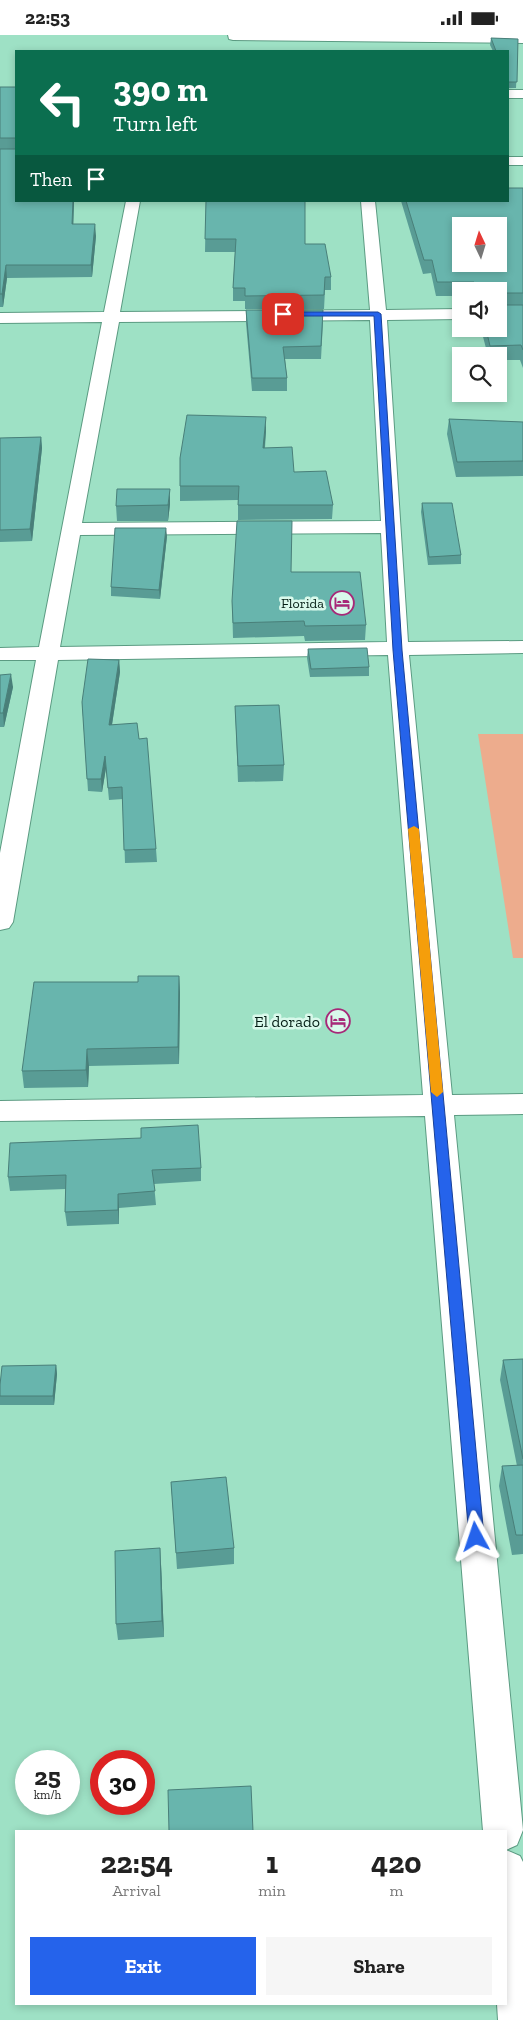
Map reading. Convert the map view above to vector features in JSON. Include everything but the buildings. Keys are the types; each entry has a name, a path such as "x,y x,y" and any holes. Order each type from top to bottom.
{"street":[{"path":"230,50 233,35 523,39"},
{"path":"509,94 523,94"},
{"path":"509,161 523,161"},
{"path":"0,921 133,202"},
{"path":"368,202 378,314 398,650 503,1830"},
{"path":"0,318 113,315 452,313"},
{"path":"71,529 390,527"},
{"path":"0,654 523,647"},
{"path":"0,1111 523,1104"},
{"path":"507,1881 520,2020"}],"shaded area":[{"path":"478,734 523,734 523,958 513,958"}],"slow traffic":[{"path":"414,829 437,1092"}],"place":[{"name":"Florida","path":"342,603"},
{"name":"El dorado","path":"338,1021"}],"route":[{"path":"283,314 378,314 398,650 476,1537"}]}
